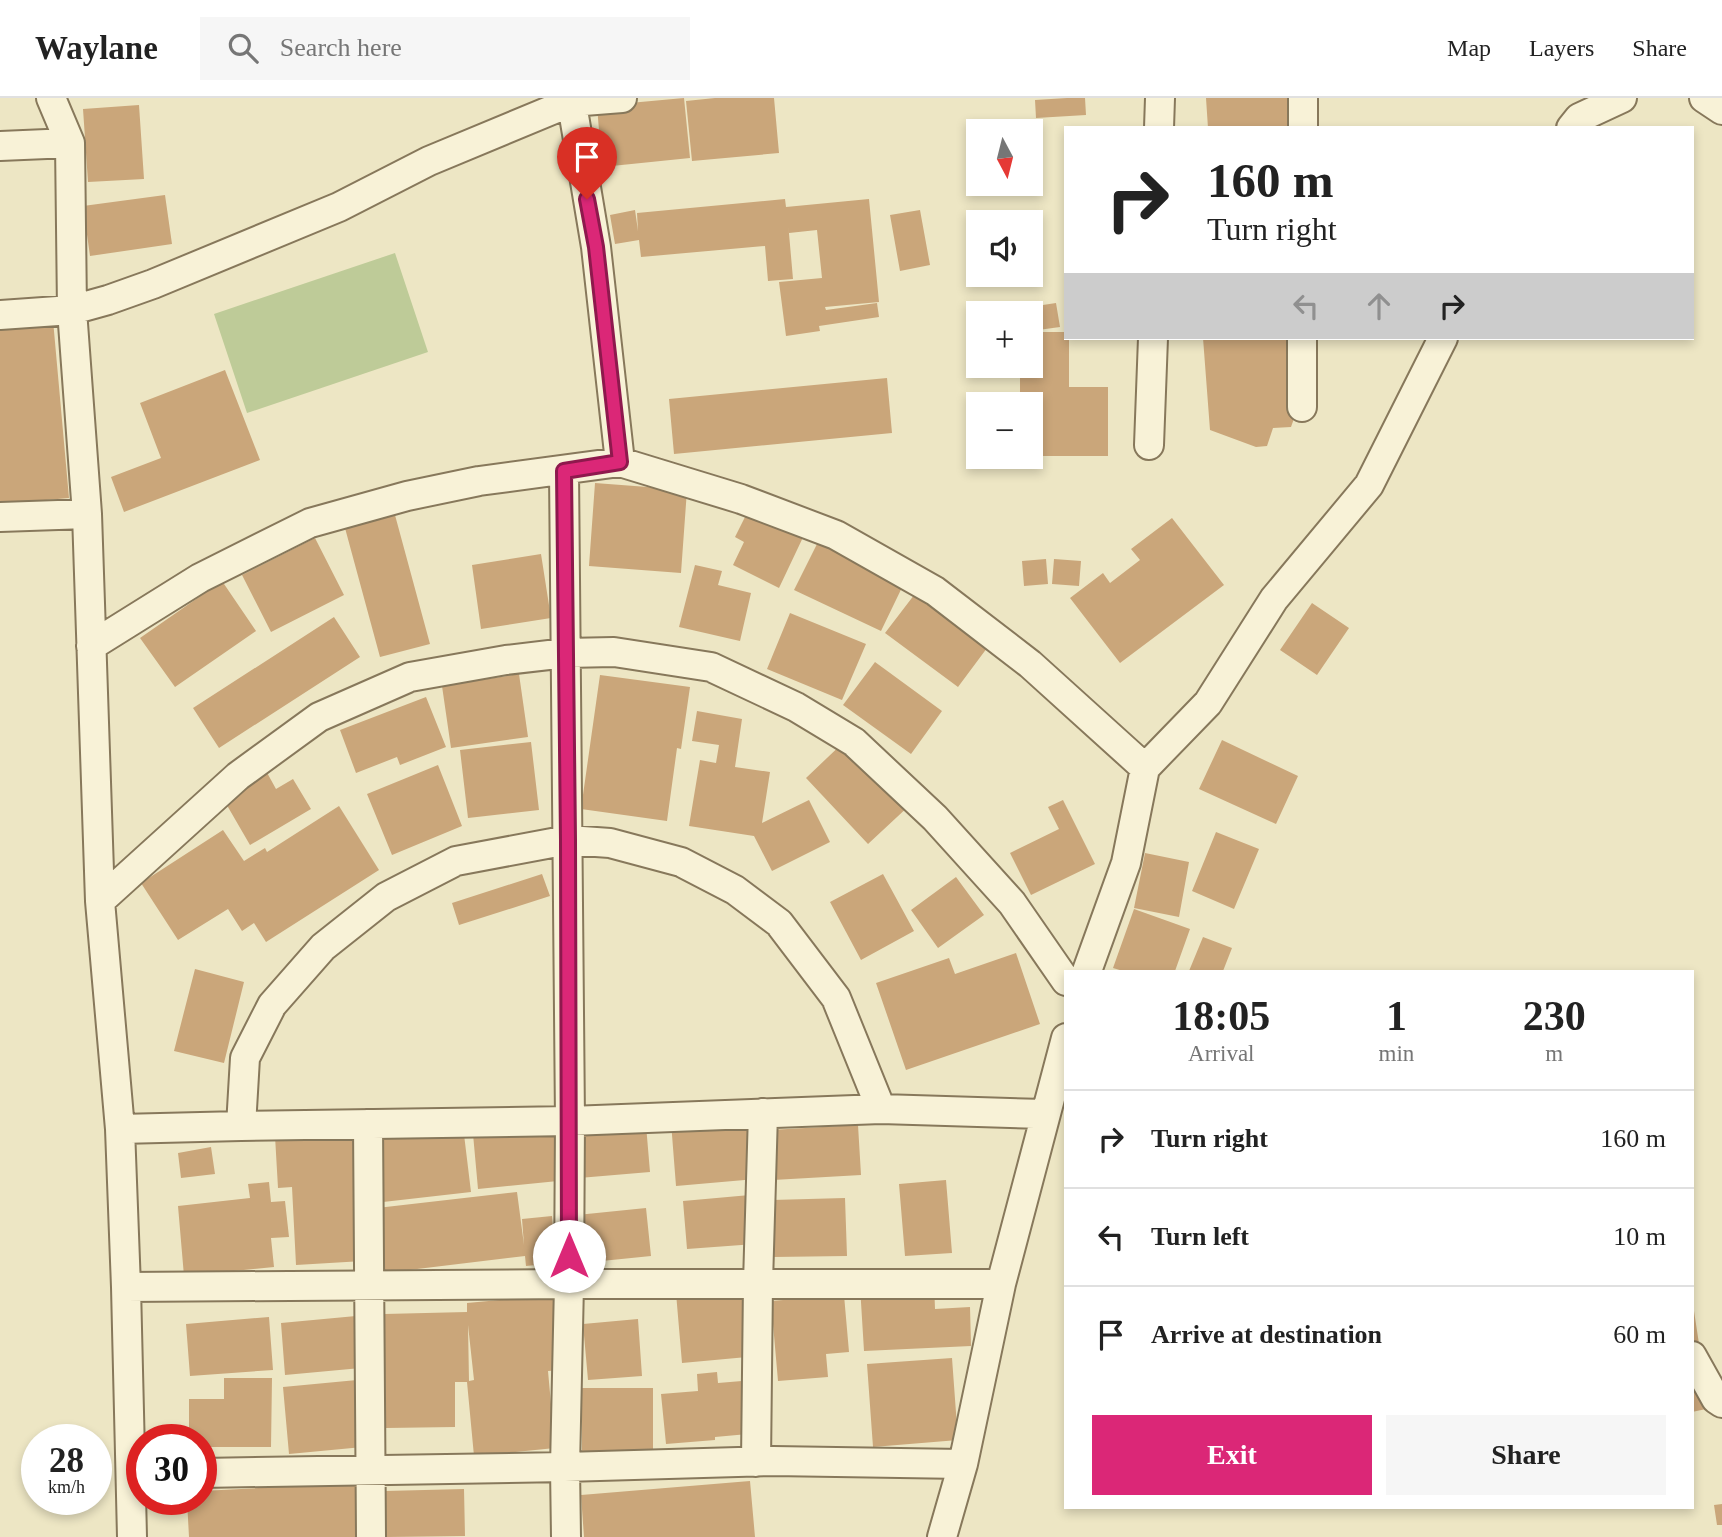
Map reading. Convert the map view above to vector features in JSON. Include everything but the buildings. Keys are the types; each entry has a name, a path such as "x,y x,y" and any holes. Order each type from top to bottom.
{"street":[{"path":"51,98 70,143 72,310 87,514 100,901 120,1129 133,1424"},
{"path":"0,315 72,310 108,300 316,217 429,161 571,100 622,98"},
{"path":"1159,126 1160,98"},
{"path":"1303,98 1303,126"},
{"path":"1573,126 1579,118 1622,98"},
{"path":"1704,98 1722,110"},
{"path":"571,100 596,247 620,462"},
{"path":"0,146 70,143"},
{"path":"1149,445 1153,340"},
{"path":"1302,340 1302,407"},
{"path":"1087,970 1126,863 1145,768 1209,703 1274,599 1369,485 1442,340"},
{"path":"91,646 200,578 310,523 407,496 479,481 620,462 741,499 836,535 934,591 1030,664 1145,768"},
{"path":"564,471 570,1121 566,1537"},
{"path":"0,517 87,514"},
{"path":"100,901 238,776 319,717 410,677 506,660 566,653 614,652 711,667 796,707 854,742 935,818 1012,903 1064,978"},
{"path":"241,1126 245,1058 272,1005 323,947 386,897 456,861 568,840 610,843 681,862 735,890 779,923 836,998 881,1109"},
{"path":"942,1537 963,1464 1000,1284 1064,1045"},
{"path":"120,1129 570,1121 881,1109 1044,1114"},
{"path":"756,1462 763,1113"},
{"path":"368,1124 371,1537"},
{"path":"126,1287 1000,1284"},
{"path":"1694,1360 1716,1399 1722,1403"},
{"path":"217,1474 756,1462 963,1464"},
{"path":"132,1537 133,1515"}],"green space":[{"path":"395,253 428,352 247,413 214,314"}],"route":[{"path":"569,1256 564,471 620,462 596,247 587,199"}]}
